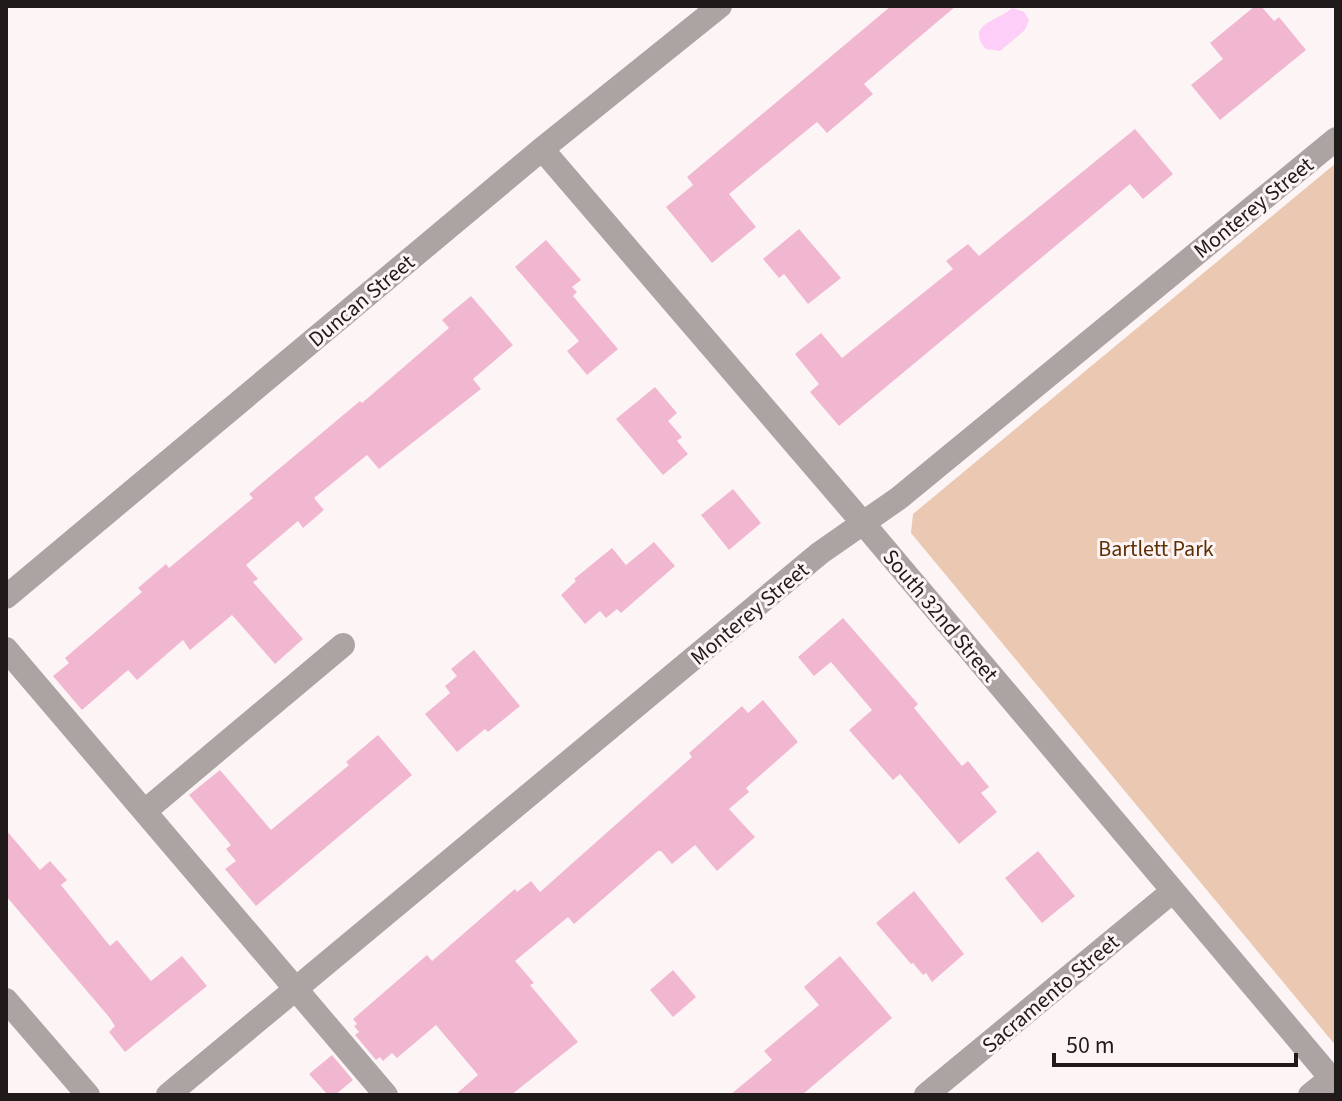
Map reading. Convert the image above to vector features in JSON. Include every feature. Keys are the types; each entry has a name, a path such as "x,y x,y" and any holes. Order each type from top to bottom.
{"street":[{"name":"Duncan Street","path":"6,597 542,149 720,6"},
{"name":"Monterey Street","path":"168,1095 810,562 918,483 1336,139"},
{"name":"South 32nd Street","path":"542,149 863,523 1334,1081"},
{"path":"145,811 343,645"},
{"path":"6,649 386,1095"},
{"name":"Sacramento Street","path":"926,1095 1173,891"},
{"path":"6,1000 88,1095"},
{"path":"1310,1095 1334,1081"}],"green space":[{"name":"Bartlett Park","path":"1336,163 1336,1046 911,533 913,514"}],"shaded area":[{"path":"1012,8 1024,12 1029,20 1025,30 1000,51 986,49 980,41 981,28"}],"building":[{"path":"891,6 956,6 864,84 873,94 827,133 817,122 729,194 756,227 712,263 666,207 693,185 687,177"},
{"path":"1255,6 1261,6 1274,21 1279,17 1306,50 1220,120 1191,85 1223,59 1210,43"},
{"path":"1135,129 1173,174 1143,199 1130,184 839,426 810,392 819,384 795,354 821,333 842,358 953,269 946,261 968,244 979,256"},
{"path":"799,229 841,278 808,304 784,274 779,278 763,259"},
{"path":"546,240 581,280 572,287 577,292 573,296 618,349 587,375 567,351 579,341 515,267"},
{"path":"471,296 513,345 473,379 481,389 379,469 367,455 314,498 324,510 303,528 298,521 246,565 258,579 253,582 303,639 275,664 232,615 190,650 183,640 137,680 128,670 82,710 53,676 69,663 65,658 142,592 138,588 166,564 169,568 253,498 249,494 449,328 442,320"},
{"path":"655,387 677,413 668,421 682,437 677,441 688,454 663,475 616,419"},
{"path":"733,489 761,523 729,550 701,515"},
{"path":"654,542 675,566 621,613 617,609 606,618 600,611 585,624 561,595 576,581 574,579 612,548 626,565"},
{"path":"843,618 918,704 914,708 962,766 968,761 989,787 981,793 997,812 959,844 900,774 893,780 849,730 872,710 831,662 814,676 798,657"},
{"path":"474,650 520,706 457,752 425,714 450,693 445,686 457,676 451,669"},
{"path":"763,700 798,742 746,788 749,792 729,809 755,837 717,871 695,845 672,864 658,851 574,924 568,917 515,961 534,983 530,985 578,1042 511,1095 455,1095 478,1075 436,1025 397,1058 392,1053 383,1061 380,1057 376,1060 355,1035 359,1032 353,1019 427,955 432,961 515,889 517,892 531,881 540,892 692,757 689,753 742,706 748,713"},
{"path":"378,735 412,775 256,906 225,869 236,861 226,849 231,845 189,795 220,770 271,830 349,765 346,762"},
{"path":"6,830 40,870 50,861 67,880 61,885 110,946 117,940 151,981 182,956 207,986 125,1052 109,1032 115,1026 109,1017 6,896"},
{"path":"1038,851 1075,896 1042,923 1005,878"},
{"path":"914,891 964,954 932,982 926,973 923,975 911,964 876,923"},
{"path":"840,956 892,1018 802,1095 730,1095 772,1060 764,1051 819,1005 804,987"},
{"path":"673,970 696,997 673,1017 650,990"},
{"path":"332,1055 353,1080 335,1095 328,1095 309,1074"}]}
